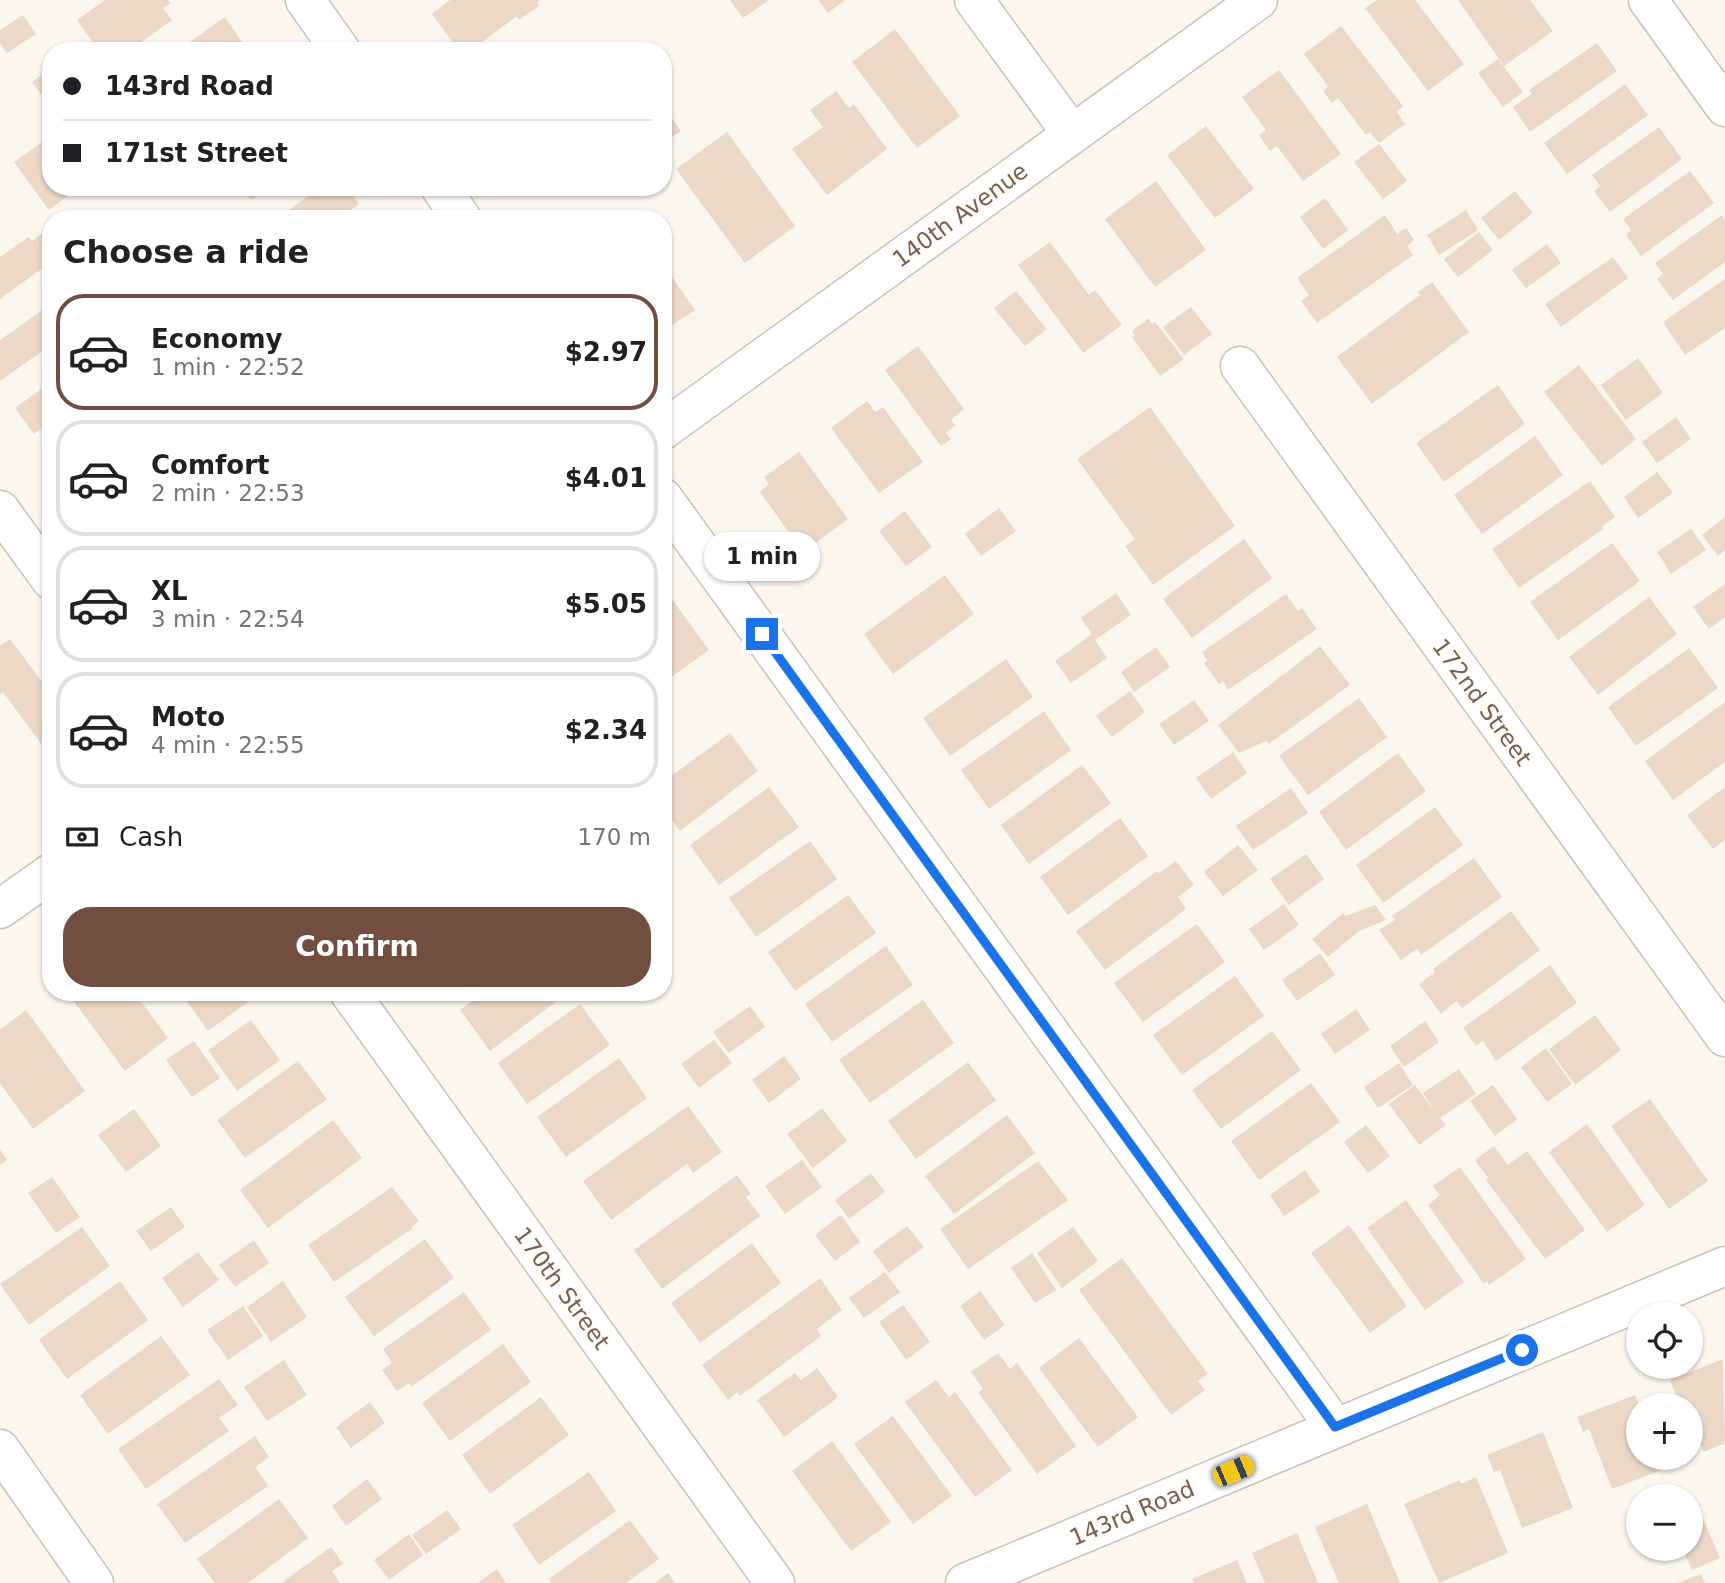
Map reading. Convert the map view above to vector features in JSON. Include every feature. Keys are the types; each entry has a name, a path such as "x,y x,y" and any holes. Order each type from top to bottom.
{"street":[{"path":"304,0 334,42"},
{"path":"974,0 1072,134"},
{"name":"140th Avenue","path":"672,423 1258,0"},
{"path":"1648,0 1725,107"},
{"name":"172nd Street","path":"1240,366 1725,1037"},
{"path":"0,510 42,568"},
{"path":"672,510 1335,1427"},
{"path":"0,909 42,879"},
{"name":"170th Street","path":"355,1001 775,1583"},
{"name":"143rd Road","path":"965,1583 1725,1266"},
{"path":"0,1449 94,1583"}],"building":[{"path":"105,0 168,0 171,3 163,8 172,20 141,42 93,42 77,20"},
{"path":"450,0 540,0 537,3 539,6 519,20 517,16 482,42 452,42 432,14"},
{"path":"730,0 769,0 743,18"},
{"path":"818,0 845,0 828,13"},
{"path":"1377,0 1415,0 1464,64 1428,91 1365,8"},
{"path":"1458,0 1530,0 1553,31 1504,66"},
{"path":"23,15 36,34 7,53 0,43 0,30"},
{"path":"225,17 242,42 190,42"},
{"path":"1341,26 1403,106 1397,112 1405,124 1379,143 1370,132 1366,135 1338,98 1332,103 1323,91 1328,86 1304,54"},
{"path":"895,29 960,116 917,148 852,62"},
{"path":"1597,43 1617,71 1530,132 1513,107 1532,94 1529,90"},
{"path":"1498,59 1523,92 1503,107 1478,73"},
{"path":"1279,70 1341,154 1303,181 1277,146 1270,151 1259,135 1266,130 1242,97"},
{"path":"42,75 42,95 32,82"},
{"path":"1625,84 1648,115 1567,174 1544,143"},
{"path":"836,91 849,108 854,104 887,149 827,195 792,149 823,127 810,110"},
{"path":"672,118 681,131 672,137"},
{"path":"1206,126 1254,189 1215,218 1167,155"},
{"path":"1659,127 1682,159 1610,212 1594,191 1600,186 1592,175"},
{"path":"727,132 795,226 745,263 676,169"},
{"path":"42,142 42,196 68,196 49,210 14,162"},
{"path":"1379,144 1407,181 1383,199 1354,162"},
{"path":"1690,171 1714,203 1641,256 1626,235 1631,230 1623,219"},
{"path":"1156,181 1206,250 1155,287 1105,219"},
{"path":"1515,191 1533,213 1499,240 1481,218"},
{"path":"308,196 353,196 359,204 351,210 289,210"},
{"path":"1325,198 1348,230 1323,249 1300,217"},
{"path":"1466,210 1478,230 1439,255 1427,235"},
{"path":"1385,215 1397,234 1406,228 1414,240 1407,246 1413,255 1317,323 1301,301 1309,295 1297,278"},
{"path":"1722,215 1725,220 1725,262 1673,300 1657,279 1663,274 1655,263"},
{"path":"1479,232 1493,250 1458,277 1444,259"},
{"path":"42,235 42,269 0,299 0,257 29,237 32,241"},
{"path":"1050,242 1089,295 1095,290 1122,325 1083,353 1018,265"},
{"path":"1547,244 1561,263 1526,288 1512,270"},
{"path":"1613,257 1628,278 1561,327 1545,304"},
{"path":"672,277 695,310 672,325"},
{"path":"1725,279 1725,328 1685,355 1663,322"},
{"path":"1432,282 1469,332 1372,404 1337,357 1420,295 1418,292"},
{"path":"1016,291 1047,329 1025,346 994,308"},
{"path":"1191,307 1212,334 1184,355 1163,327"},
{"path":"42,310 42,351 0,381 0,340"},
{"path":"1149,318 1184,359 1160,376 1132,337 1135,336 1132,331"},
{"path":"918,346 964,409 951,420 955,425 946,433 951,439 941,446 885,370"},
{"path":"1638,358 1663,393 1626,420 1601,385"},
{"path":"1579,365 1636,439 1602,466 1544,392"},
{"path":"1498,385 1525,424 1444,482 1416,443"},
{"path":"42,388 42,428 34,434 15,408"},
{"path":"867,401 875,412 883,407 923,462 879,493 831,428"},
{"path":"1150,407 1235,526 1153,585 1125,546 1135,539 1077,459"},
{"path":"1676,417 1691,439 1657,463 1642,442"},
{"path":"1535,436 1563,475 1482,534 1454,495"},
{"path":"799,452 848,519 803,552 760,492 769,484 764,477"},
{"path":"1657,472 1673,493 1638,518 1624,497"},
{"path":"1590,481 1615,517 1602,526 1603,529 1519,588 1492,549"},
{"path":"999,508 1016,531 981,556 965,534"},
{"path":"905,511 932,547 906,566 879,531"},
{"path":"1725,517 1725,550 1718,556 1702,535"},
{"path":"1691,529 1706,550 1671,574 1657,552"},
{"path":"1244,539 1272,578 1192,638 1163,599"},
{"path":"1612,543 1640,581 1558,640 1530,602"},
{"path":"945,575 974,614 893,674 864,634"},
{"path":"1725,584 1725,617 1709,629 1693,607"},
{"path":"1116,593 1131,615 1095,640 1107,658 1071,683 1055,661 1092,634 1081,618"},
{"path":"1286,594 1298,611 1302,608 1317,629 1228,690 1223,681 1219,684 1204,663 1208,661 1202,652"},
{"path":"1649,597 1677,634 1598,695 1569,657"},
{"path":"672,599 709,650 672,677"},
{"path":"10,639 42,682 42,745 3,692 0,694 0,646"},
{"path":"1320,646 1350,685 1269,744 1266,741 1239,753 1218,725"},
{"path":"1156,647 1170,667 1134,692 1121,672"},
{"path":"1689,648 1718,688 1636,746 1608,707"},
{"path":"1006,659 1033,697 950,756 923,718"},
{"path":"1130,691 1145,712 1112,737 1096,716"},
{"path":"1359,698 1387,737 1308,795 1279,756"},
{"path":"1194,700 1209,721 1174,745 1159,724"},
{"path":"1725,702 1725,762 1673,800 1645,761"},
{"path":"1044,711 1071,750 989,809 961,770"},
{"path":"730,733 758,771 680,831 672,820 672,775"},
{"path":"1233,752 1247,773 1211,799 1196,778"},
{"path":"1398,753 1426,791 1346,850 1319,812"},
{"path":"1082,765 1111,803 1029,864 1001,825"},
{"path":"769,787 799,827 719,885 690,845"},
{"path":"1725,787 1725,840 1713,849 1687,815"},
{"path":"1291,788 1308,813 1253,850 1236,826"},
{"path":"1435,807 1463,845 1383,903 1356,865"},
{"path":"1120,818 1148,856 1068,915 1040,877"},
{"path":"810,841 837,879 756,937 729,898"},
{"path":"1238,845 1258,870 1223,896 1204,872"},
{"path":"1306,854 1324,879 1289,905 1270,879"},
{"path":"1474,858 1502,897 1421,955 1417,949 1401,960 1379,930 1395,920 1392,916"},
{"path":"1176,861 1194,885 1178,897 1186,909 1105,970 1076,931 1157,871 1159,873"},
{"path":"848,895 876,933 795,991 768,952"},
{"path":"1284,904 1299,925 1264,950 1249,929"},
{"path":"1375,905 1386,920 1359,931 1328,957 1312,939 1343,913 1346,916"},
{"path":"1511,911 1540,950 1462,1008 1456,1001 1441,1014 1419,984 1435,972 1433,969"},
{"path":"1197,924 1225,962 1143,1022 1114,983"},
{"path":"886,946 913,985 832,1042 805,1004"},
{"path":"1320,953 1335,975 1297,1001 1282,980"},
{"path":"1550,965 1577,1003 1496,1061 1483,1041 1476,1046 1463,1028"},
{"path":"1235,976 1264,1016 1182,1075 1153,1035"},
{"path":"923,1000 954,1043 870,1103 839,1060"},
{"path":"74,1001 141,1001 168,1038 125,1071"},
{"path":"186,1001 249,1001 208,1031"},
{"path":"472,1001 557,1001 490,1051 460,1010"},
{"path":"580,1004 610,1045 527,1104 498,1063"},
{"path":"750,1006 765,1027 729,1053 713,1032"},
{"path":"1356,1009 1370,1030 1335,1054 1321,1034"},
{"path":"26,1010 85,1091 33,1129 0,1083 0,1030"},
{"path":"1595,1015 1621,1050 1575,1085 1549,1049"},
{"path":"251,1020 280,1060 237,1091 208,1050"},
{"path":"1425,1021 1439,1042 1404,1067 1390,1046"},
{"path":"1272,1031 1301,1070 1221,1129 1192,1090"},
{"path":"714,1040 732,1063 699,1088 681,1064"},
{"path":"194,1041 220,1078 192,1097 166,1060"},
{"path":"1546,1048 1572,1084 1547,1102 1521,1067"},
{"path":"784,1056 801,1079 769,1103 752,1080"},
{"path":"619,1058 647,1098 566,1157 537,1117"},
{"path":"298,1061 327,1099 245,1158 217,1120"},
{"path":"968,1062 996,1100 916,1159 888,1121"},
{"path":"1399,1063 1413,1085 1378,1108 1364,1087"},
{"path":"1459,1069 1476,1094 1440,1118 1446,1125 1419,1145 1389,1104 1415,1085 1434,1111 1423,1093"},
{"path":"1311,1083 1340,1122 1259,1180 1231,1141"},
{"path":"1493,1085 1517,1119 1495,1136 1470,1101"},
{"path":"1650,1099 1708,1181 1669,1209 1611,1126"},
{"path":"688,1106 722,1152 693,1173 687,1164 611,1220 583,1181"},
{"path":"822,1108 847,1141 813,1168 787,1134"},
{"path":"134,1109 161,1146 126,1172 98,1135"},
{"path":"1007,1115 1035,1153 954,1214 925,1176"},
{"path":"333,1120 362,1158 268,1228 240,1190"},
{"path":"1587,1124 1645,1205 1607,1232 1549,1152"},
{"path":"1366,1125 1390,1156 1368,1173 1344,1142"},
{"path":"1494,1146 1508,1165 1527,1151 1585,1230 1545,1259 1486,1180 1488,1178 1475,1160"},
{"path":"0,1149 7,1160 0,1165"},
{"path":"802,1160 822,1187 785,1214 765,1186"},
{"path":"1038,1161 1068,1200 968,1269 940,1229"},
{"path":"1460,1167 1526,1259 1489,1285 1487,1281 1484,1284 1428,1205 1440,1195 1433,1186"},
{"path":"1305,1170 1320,1192 1284,1216 1270,1195"},
{"path":"871,1173 885,1192 849,1219 835,1200"},
{"path":"737,1175 751,1194 746,1197 760,1216 662,1289 634,1250"},
{"path":"52,1177 80,1217 56,1233 28,1193"},
{"path":"392,1187 419,1221 411,1227 413,1228 334,1282 308,1245"},
{"path":"1406,1200 1464,1282 1425,1310 1367,1228"},
{"path":"171,1207 185,1227 151,1251 136,1231"},
{"path":"841,1215 860,1242 835,1261 815,1235"},
{"path":"1349,1225 1407,1306 1370,1333 1311,1253"},
{"path":"907,1226 924,1247 889,1273 873,1251"},
{"path":"82,1227 110,1266 29,1325 0,1284"},
{"path":"1073,1227 1098,1261 1062,1288 1037,1253"},
{"path":"425,1239 454,1278 374,1336 345,1297"},
{"path":"254,1240 269,1263 235,1287 219,1265"},
{"path":"752,1243 781,1283 700,1343 671,1303"},
{"path":"198,1252 219,1280 183,1307 162,1278"},
{"path":"1032,1253 1056,1290 1035,1303 1011,1268"},
{"path":"1122,1258 1208,1374 1198,1381 1205,1390 1171,1415 1079,1290"},
{"path":"885,1272 900,1292 864,1318 849,1298"},
{"path":"820,1278 842,1310 817,1329 821,1336 740,1396 737,1392 728,1400 702,1365"},
{"path":"120,1281 148,1320 67,1379 39,1340"},
{"path":"283,1281 307,1317 271,1342 247,1307"},
{"path":"980,1291 1005,1325 984,1340 960,1306"},
{"path":"464,1292 491,1330 411,1387 409,1383 397,1391 382,1370 392,1363 383,1349"},
{"path":"903,1305 930,1342 906,1360 879,1322"},
{"path":"243,1306 263,1336 228,1360 207,1330"},
{"path":"161,1336 190,1375 108,1434 80,1395"},
{"path":"1079,1338 1138,1417 1098,1447 1039,1368"},
{"path":"503,1344 531,1382 450,1441 422,1403"},
{"path":"998,1353 1010,1369 1017,1363 1076,1446 1037,1474 978,1392 983,1389 971,1372"},
{"path":"1723,1359 1725,1443 1704,1452 1703,1393 1675,1393 1670,1380 1703,1379 1703,1367"},
{"path":"284,1360 307,1395 267,1421 244,1387"},
{"path":"817,1368 838,1397 823,1409 815,1399 822,1409 784,1437 757,1400 795,1373 801,1380"},
{"path":"219,1379 238,1405 219,1418 229,1431 146,1489 118,1449"},
{"path":"936,1380 949,1397 955,1392 1012,1470 975,1497 905,1402"},
{"path":"541,1397 569,1435 490,1494 462,1455"},
{"path":"1626,1398 1626,1470 1661,1470 1612,1489 1589,1429 1583,1432 1577,1417"},
{"path":"370,1402 385,1423 351,1448 336,1427"},
{"path":"893,1416 952,1496 913,1524 854,1444"},
{"path":"1543,1432 1573,1508 1522,1528 1500,1470 1494,1472 1487,1455"},
{"path":"255,1436 269,1457 255,1467 268,1486 185,1543 157,1504"},
{"path":"832,1441 891,1522 851,1551 792,1471"},
{"path":"589,1472 616,1511 539,1565 512,1525"},
{"path":"1476,1477 1508,1553 1439,1583 1404,1504 1460,1480 1461,1484"},
{"path":"367,1479 382,1499 346,1526 332,1506"},
{"path":"279,1499 308,1538 248,1583 215,1583 197,1559"},
{"path":"1367,1504 1400,1583 1339,1583 1315,1527"},
{"path":"447,1510 461,1529 426,1554 412,1535"},
{"path":"1703,1519 1720,1558 1692,1570 1688,1561 1703,1561"},
{"path":"630,1520 659,1559 626,1583 551,1583 549,1579"},
{"path":"1297,1533 1318,1583 1265,1583 1252,1553"},
{"path":"409,1534 423,1555 389,1580 374,1560"},
{"path":"331,1547 343,1564 332,1571 340,1583 281,1583"},
{"path":"1237,1560 1247,1583 1194,1583 1192,1579"},
{"path":"497,1569 506,1583 478,1583"},
{"path":"668,1573 675,1583 655,1583"},
{"path":"1701,1574 1705,1583 1678,1583"}],"route":[{"path":"762,634 1335,1427 1522,1350"}]}
